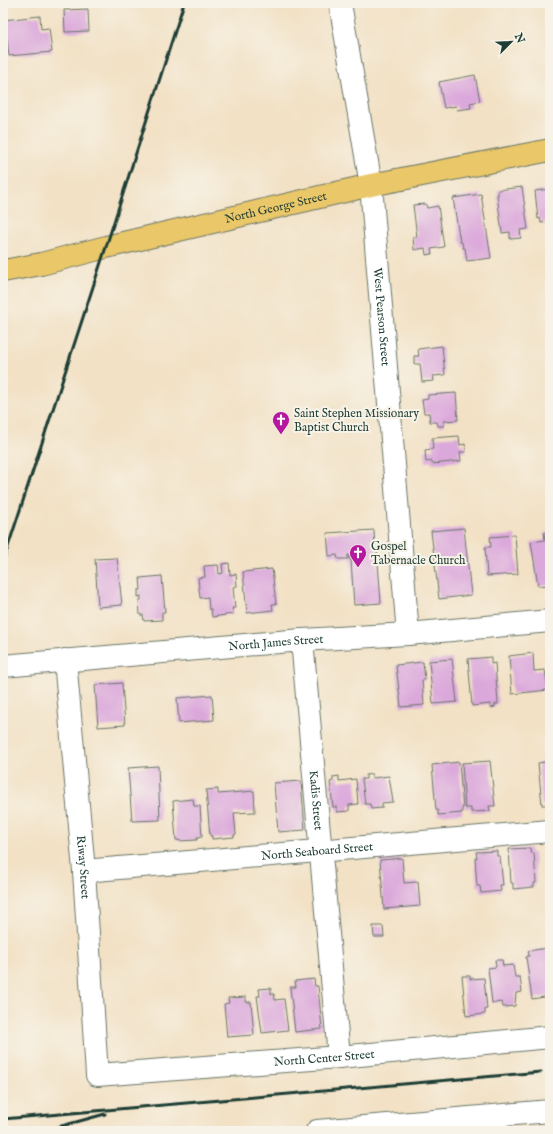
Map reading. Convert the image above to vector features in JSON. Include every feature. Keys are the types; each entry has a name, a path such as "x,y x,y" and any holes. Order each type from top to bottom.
{"main road":[{"name":"North George Street","path":"3,271 41,264 106,247 371,185 550,150"}],"street":[{"name":"West Pearson Street","path":"340,3 371,185 408,634"},
{"name":"North James Street","path":"3,666 302,640 408,634 550,621"},
{"name":"Kadis Street","path":"302,640 339,1057"},
{"name":"Riway Street","path":"65,660 84,871 97,1075"},
{"name":"North Seaboard Street","path":"84,871 550,830"},
{"name":"North Center Street","path":"97,1075 339,1057 550,1037"},
{"path":"317,1131 395,1128 550,1111"}],"building":[{"path":"88,9 89,31 65,32 64,10"},
{"path":"40,16 41,29 49,28 52,52 9,56 7,39 3,39 3,20"},
{"path":"475,75 480,101 470,103 471,108 457,110 456,106 444,108 439,82"},
{"path":"522,187 528,229 520,230 521,238 510,239 510,232 502,233 497,195 498,190"},
{"path":"550,189 550,222 541,223 540,218 538,219 535,191"},
{"path":"481,194 491,258 467,261 465,248 463,248 462,242 460,242 453,198"},
{"path":"426,204 427,208 438,206 444,247 431,249 432,254 426,255 425,248 414,250 413,237 417,237 413,205"},
{"path":"442,346 445,375 433,376 434,381 422,382 420,364 414,364 414,356 419,356 418,349"},
{"path":"456,393 458,420 444,421 444,426 438,426 437,422 430,422 429,413 424,413 422,400 428,399 428,395"},
{"path":"459,436 460,445 465,444 466,452 460,452 461,461 432,464 432,461 426,462 425,450 433,449 432,438"},
{"path":"464,528 471,595 439,599 431,531"},
{"path":"374,530 381,603 354,605 351,560 349,555 348,559 338,559 337,555 329,556 327,533"},
{"path":"550,532 550,585 538,586 531,542 545,540 544,533"},
{"path":"515,535 518,574 487,576 485,547 491,547 490,537"},
{"path":"117,558 122,605 98,607 95,559"},
{"path":"229,563 230,575 236,574 237,586 233,587 235,608 232,608 233,614 212,617 211,609 209,609 208,597 200,598 198,578 205,577 204,566 218,565 219,574 223,573 222,564"},
{"path":"272,569 276,604 272,604 273,610 247,613 243,572"},
{"path":"162,576 165,612 162,612 162,620 144,621 143,615 140,615 139,600 141,600 141,596 138,597 138,590 141,590 140,578"},
{"path":"533,653 534,671 545,670 548,690 512,694 509,656"},
{"path":"491,657 491,664 495,663 498,704 495,704 495,707 490,708 490,704 472,706 468,659"},
{"path":"452,659 457,702 433,704 429,661"},
{"path":"423,662 425,680 422,680 424,705 401,707 396,665"},
{"path":"122,683 125,725 98,727 95,685"},
{"path":"212,695 214,720 179,723 177,698"},
{"path":"490,761 495,806 489,806 490,811 471,812 471,808 465,808 462,763"},
{"path":"550,761 550,805 542,805 538,763"},
{"path":"459,762 463,808 462,813 438,815 438,810 436,810 432,765"},
{"path":"158,766 160,820 132,821 128,768"},
{"path":"372,774 372,778 389,776 393,802 382,803 382,808 371,809 370,804 365,804 362,779 366,779 366,775"},
{"path":"339,776 339,781 356,779 358,804 349,805 349,811 337,812 337,807 333,807 330,782 333,781 333,777"},
{"path":"301,781 305,830 278,832 274,783"},
{"path":"218,789 218,794 254,791 255,812 234,813 236,834 234,837 212,839 212,836 210,836 206,790"},
{"path":"193,799 194,806 200,806 202,837 197,838 197,840 176,840 173,801"},
{"path":"530,848 531,853 534,853 536,883 534,883 534,887 513,889 513,883 511,883 509,849"},
{"path":"497,851 497,856 500,856 503,885 500,885 501,891 481,893 480,886 477,886 476,852"},
{"path":"402,858 404,883 418,882 420,906 384,909 380,860"},
{"path":"373,926 383,926 384,937 374,937"},
{"path":"547,948 548,954 550,955 550,996 532,999 526,957 529,956 528,951"},
{"path":"495,960 502,960 503,966 513,965 515,977 520,977 522,992 516,993 515,1006 503,1007 502,1002 492,1003 488,968 496,967"},
{"path":"462,976 470,976 470,979 484,978 487,1009 485,1009 485,1014 466,1016"},
{"path":"314,979 315,986 318,986 322,1029 295,1032 290,987 296,987 295,981"},
{"path":"271,988 271,994 274,994 275,1000 284,999 288,1030 262,1033 257,996 260,996 259,989"},
{"path":"246,997 246,1002 251,1002 254,1035 227,1037 224,1004 229,1003 228,998"}],"railway":[{"path":"3,562 184,3"},
{"path":"3,1119 541,1072"},
{"path":"48,1131 105,1114"}],"place":[{"name":"Saint Stephen Missionary Baptist Church","path":"281,435"},
{"name":"Gospel Tabernacle Church","path":"358,568"}]}
